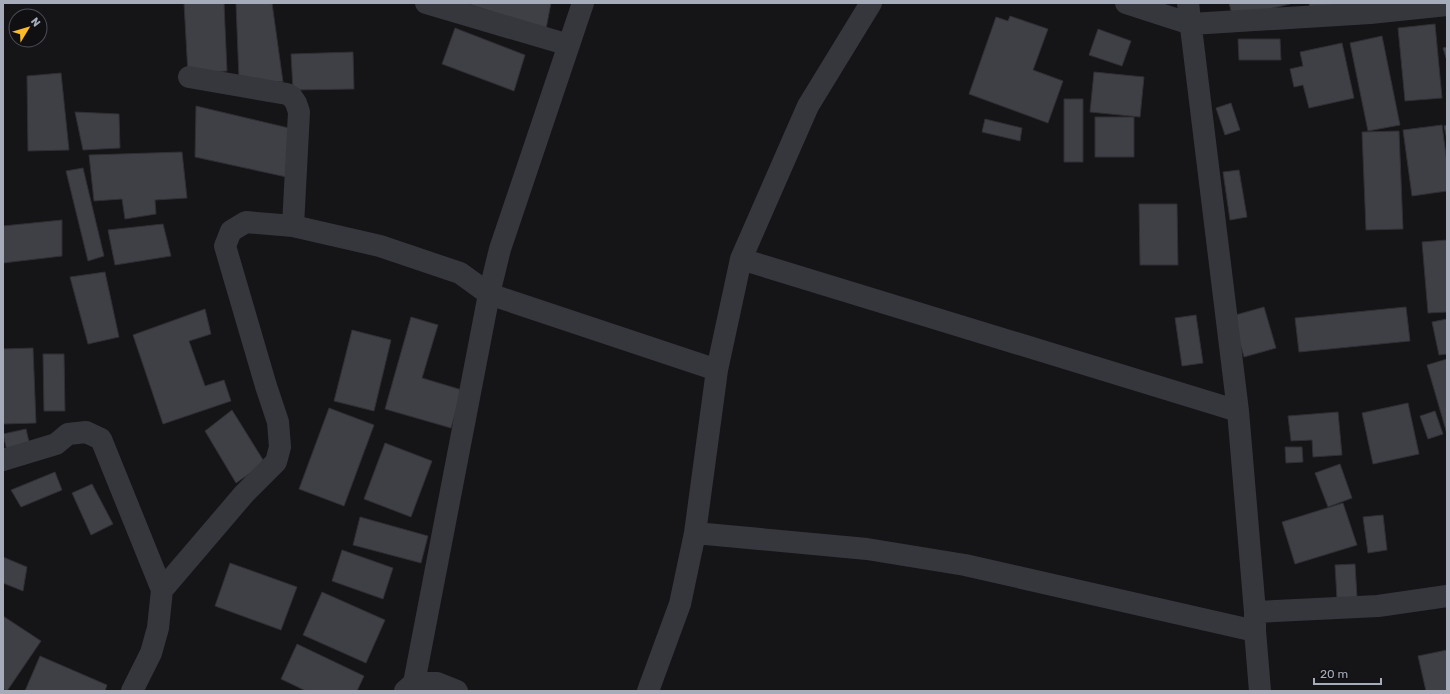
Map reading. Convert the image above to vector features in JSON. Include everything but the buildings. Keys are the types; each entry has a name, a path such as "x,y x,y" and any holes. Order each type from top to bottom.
{"street":[{"path":"426,3 569,44"},
{"path":"457,691 437,684 409,687 489,294 500,249 583,3"},
{"path":"648,691 680,604 695,533 717,370 741,259 808,106 871,3"},
{"path":"1126,3 1191,24 1370,8 1447,5"},
{"path":"1188,3 1238,411 1260,691"},
{"path":"190,77 272,91 287,94 292,97 299,112 293,226"},
{"path":"162,590 244,494 276,462 280,447 278,422 225,246 231,231 246,222 293,226 380,246 460,273 489,294 717,370"},
{"path":"741,259 1238,411"},
{"path":"3,460 56,444 68,434 86,432 101,439 162,590 158,628 150,653 132,691"},
{"path":"695,533 867,549 965,565 1255,622 1447,596"}]}
